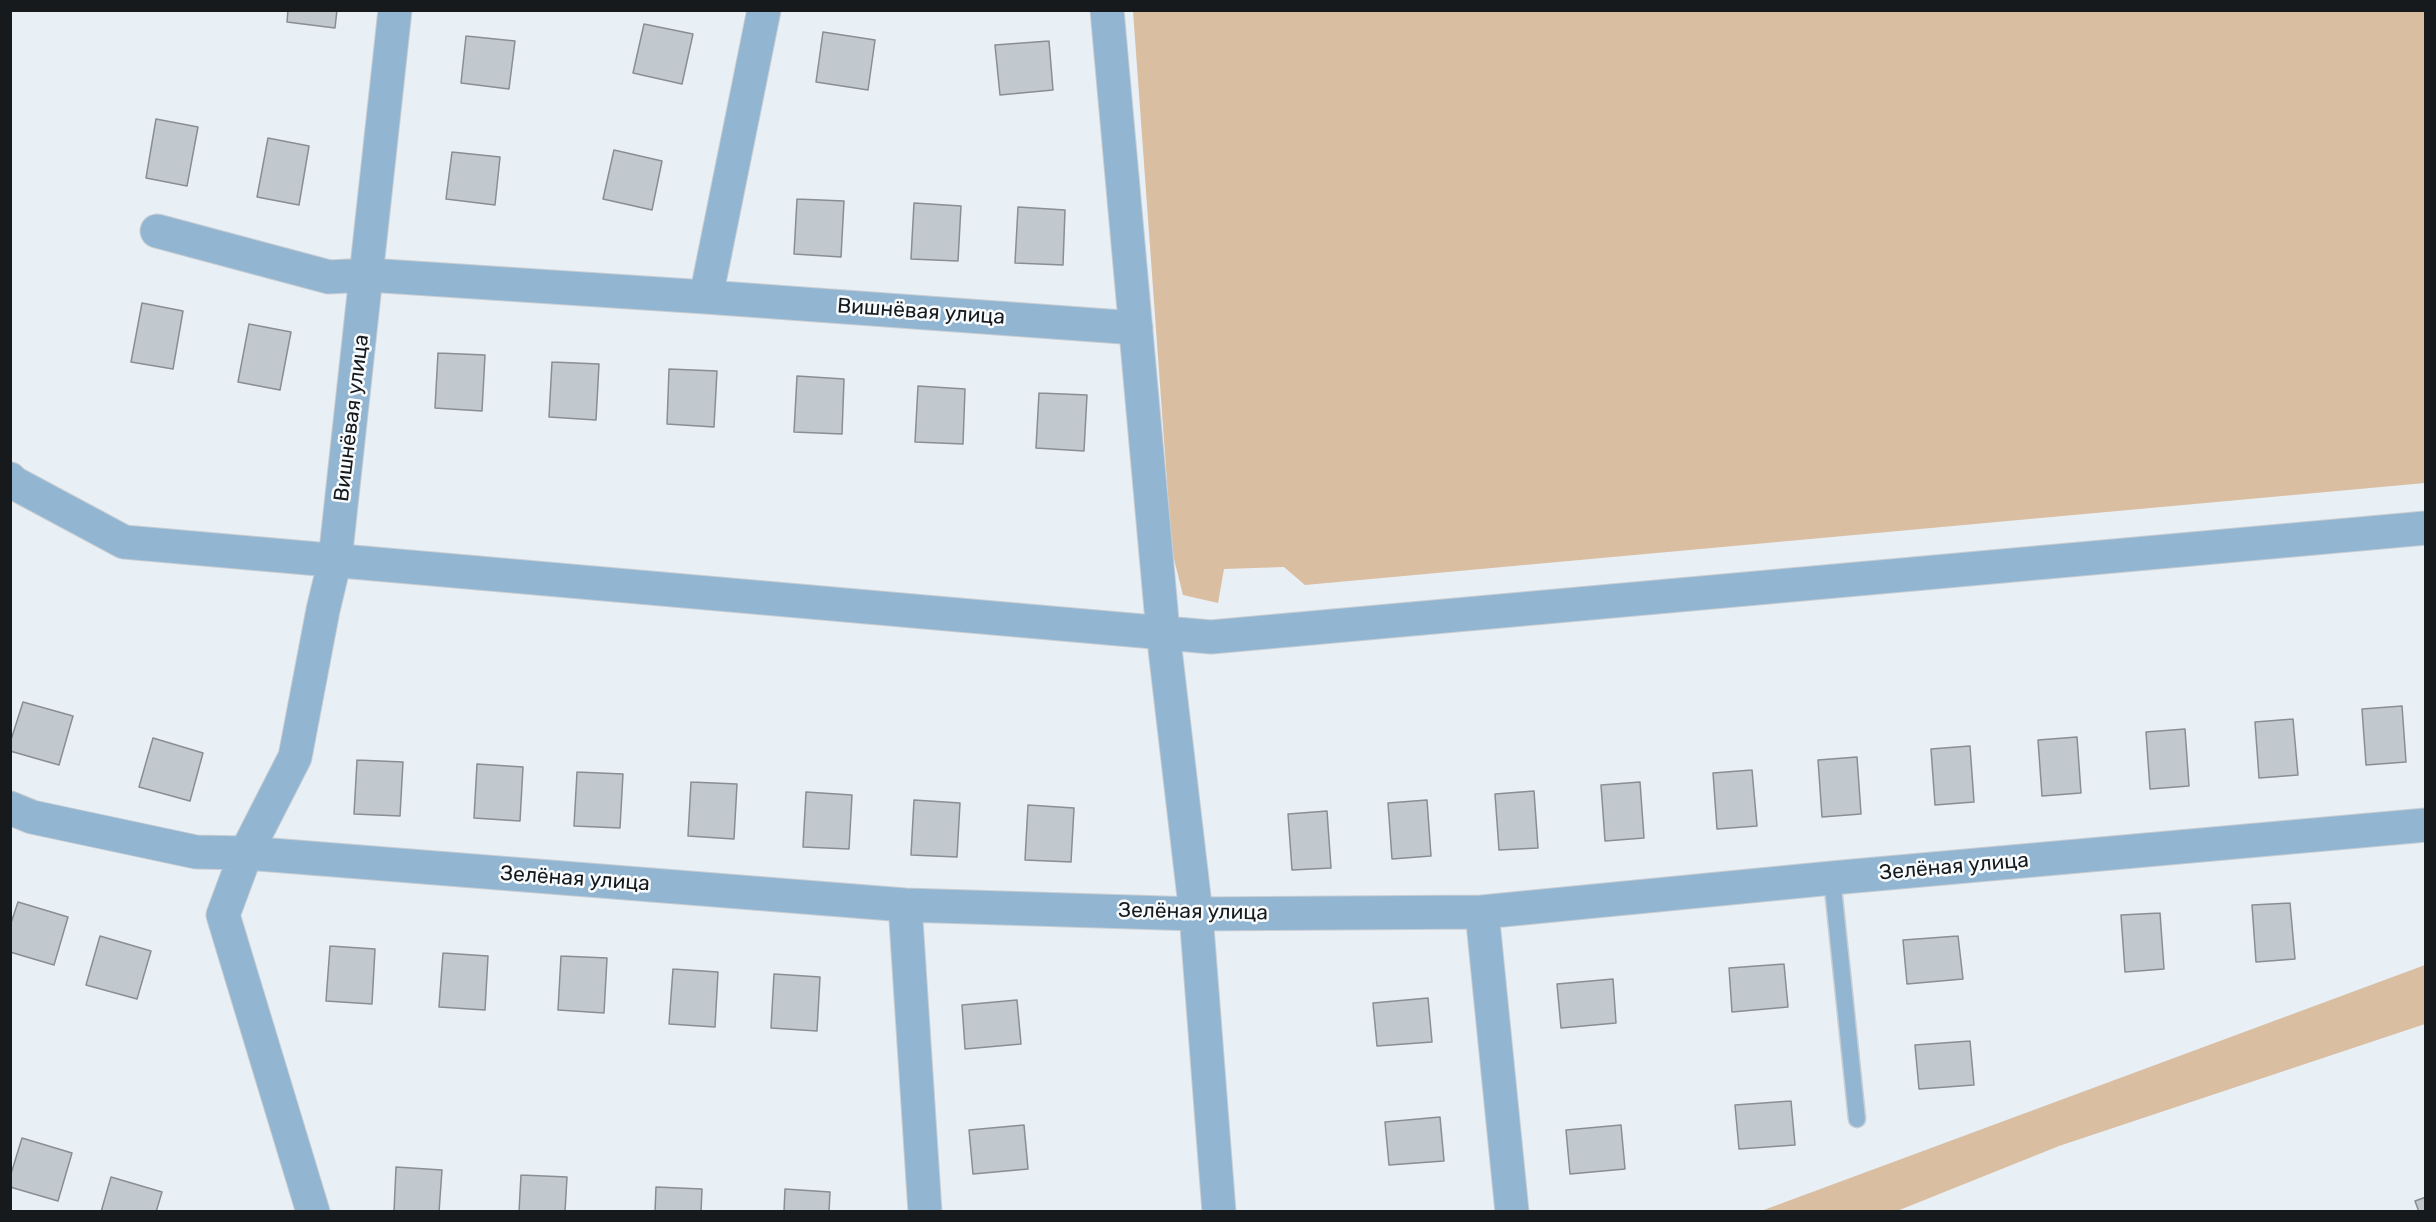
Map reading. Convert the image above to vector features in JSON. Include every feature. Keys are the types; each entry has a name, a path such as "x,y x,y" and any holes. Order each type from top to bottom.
{"street":[{"name":"Вишнёвая улица","path":"313,1212 223,915 246,854 295,758 323,610 335,560 368,275 395,10"},
{"path":"706,297 764,10"},
{"path":"1107,10 1163,632 1196,914 1219,1212"},
{"name":"Вишнёвая улица","path":"157,231 329,278 368,275 1136,328"},
{"path":"10,478 14,483 124,542 1211,637 2426,528"},
{"name":"Зелёная улица","path":"10,808 32,817 195,852 246,854 904,905 1196,914 1482,912 2426,825"},
{"path":"904,905 925,1212"},
{"path":"1482,912 1512,1212"}],"lane":[{"path":"1832,878 1857,1119"}],"shaded area":[{"path":"1133,11 2425,11 2425,483 1305,585 1284,567 1224,569 1218,603 1183,595 1172,551"},
{"path":"2425,965 2425,1024 2059,1146 1897,1211 1761,1211"}],"building":[{"path":"288,10 337,10 335,28 287,22"},
{"path":"644,24 693,34 682,84 633,73"},
{"path":"823,32 875,40 868,90 816,82"},
{"path":"466,36 515,41 509,89 461,83"},
{"path":"1049,41 1053,90 1000,95 995,45"},
{"path":"156,119 198,127 187,186 146,178"},
{"path":"268,138 309,146 299,205 257,197"},
{"path":"614,150 662,161 652,210 603,199"},
{"path":"452,152 500,157 495,205 446,199"},
{"path":"797,199 844,201 841,257 794,254"},
{"path":"914,203 961,206 958,261 911,259"},
{"path":"1018,207 1065,210 1063,265 1015,263"},
{"path":"142,303 183,311 173,369 131,362"},
{"path":"249,324 291,332 280,390 238,382"},
{"path":"438,353 485,355 482,411 435,408"},
{"path":"552,362 599,364 596,420 549,417"},
{"path":"669,369 717,371 714,427 667,424"},
{"path":"797,376 844,379 842,434 794,432"},
{"path":"918,386 965,389 963,444 915,442"},
{"path":"1039,393 1087,395 1084,451 1036,448"},
{"path":"23,702 73,716 59,765 10,751 10,743"},
{"path":"2402,706 2406,762 2366,765 2362,709"},
{"path":"2293,719 2298,775 2259,778 2255,722"},
{"path":"2185,729 2189,786 2150,789 2146,732"},
{"path":"2077,737 2081,793 2042,796 2038,740"},
{"path":"153,738 203,753 190,801 139,787"},
{"path":"1970,746 1974,802 1935,805 1931,749"},
{"path":"1857,757 1861,814 1822,817 1818,760"},
{"path":"357,760 403,762 400,816 354,814"},
{"path":"477,764 523,767 520,821 474,818"},
{"path":"1752,770 1757,826 1717,829 1713,773"},
{"path":"577,772 623,774 620,828 574,826"},
{"path":"691,782 737,784 734,839 688,836"},
{"path":"1640,782 1644,838 1605,841 1601,785"},
{"path":"1534,791 1538,848 1499,850 1495,794"},
{"path":"806,792 852,795 849,849 803,847"},
{"path":"914,800 960,803 957,857 911,855"},
{"path":"1427,800 1431,856 1392,859 1388,803"},
{"path":"1028,805 1074,808 1071,862 1025,860"},
{"path":"1327,811 1331,868 1292,870 1288,814"},
{"path":"18,902 68,917 54,965 10,952 10,926"},
{"path":"2290,903 2295,959 2256,962 2252,905"},
{"path":"2160,913 2164,969 2125,972 2121,915"},
{"path":"100,936 151,951 137,999 86,985"},
{"path":"1958,936 1963,979 1907,984 1903,940"},
{"path":"330,946 375,949 372,1004 326,1001"},
{"path":"443,953 488,956 485,1010 439,1007"},
{"path":"561,956 607,958 604,1013 558,1010"},
{"path":"1784,964 1788,1007 1732,1012 1729,968"},
{"path":"673,969 718,972 715,1027 669,1024"},
{"path":"774,974 820,977 817,1031 771,1028"},
{"path":"1613,979 1616,1023 1561,1028 1557,984"},
{"path":"1428,998 1432,1042 1377,1046 1373,1003"},
{"path":"1017,1000 1021,1044 965,1049 962,1005"},
{"path":"1970,1041 1974,1085 1919,1089 1915,1045"},
{"path":"1791,1101 1795,1145 1739,1149 1735,1105"},
{"path":"1440,1117 1444,1161 1389,1165 1385,1122"},
{"path":"1024,1125 1028,1169 973,1174 969,1130"},
{"path":"1621,1125 1625,1169 1570,1174 1566,1130"},
{"path":"22,1138 72,1153 58,1201 10,1187 10,1177"},
{"path":"396,1167 442,1170 439,1212 394,1212"},
{"path":"521,1175 567,1177 565,1212 519,1212"},
{"path":"111,1177 162,1192 156,1212 101,1212"},
{"path":"656,1187 702,1189 701,1212 655,1212"},
{"path":"785,1189 830,1192 829,1212 784,1212"},
{"path":"2426,1197 2426,1212 2419,1212 2415,1201"}]}
